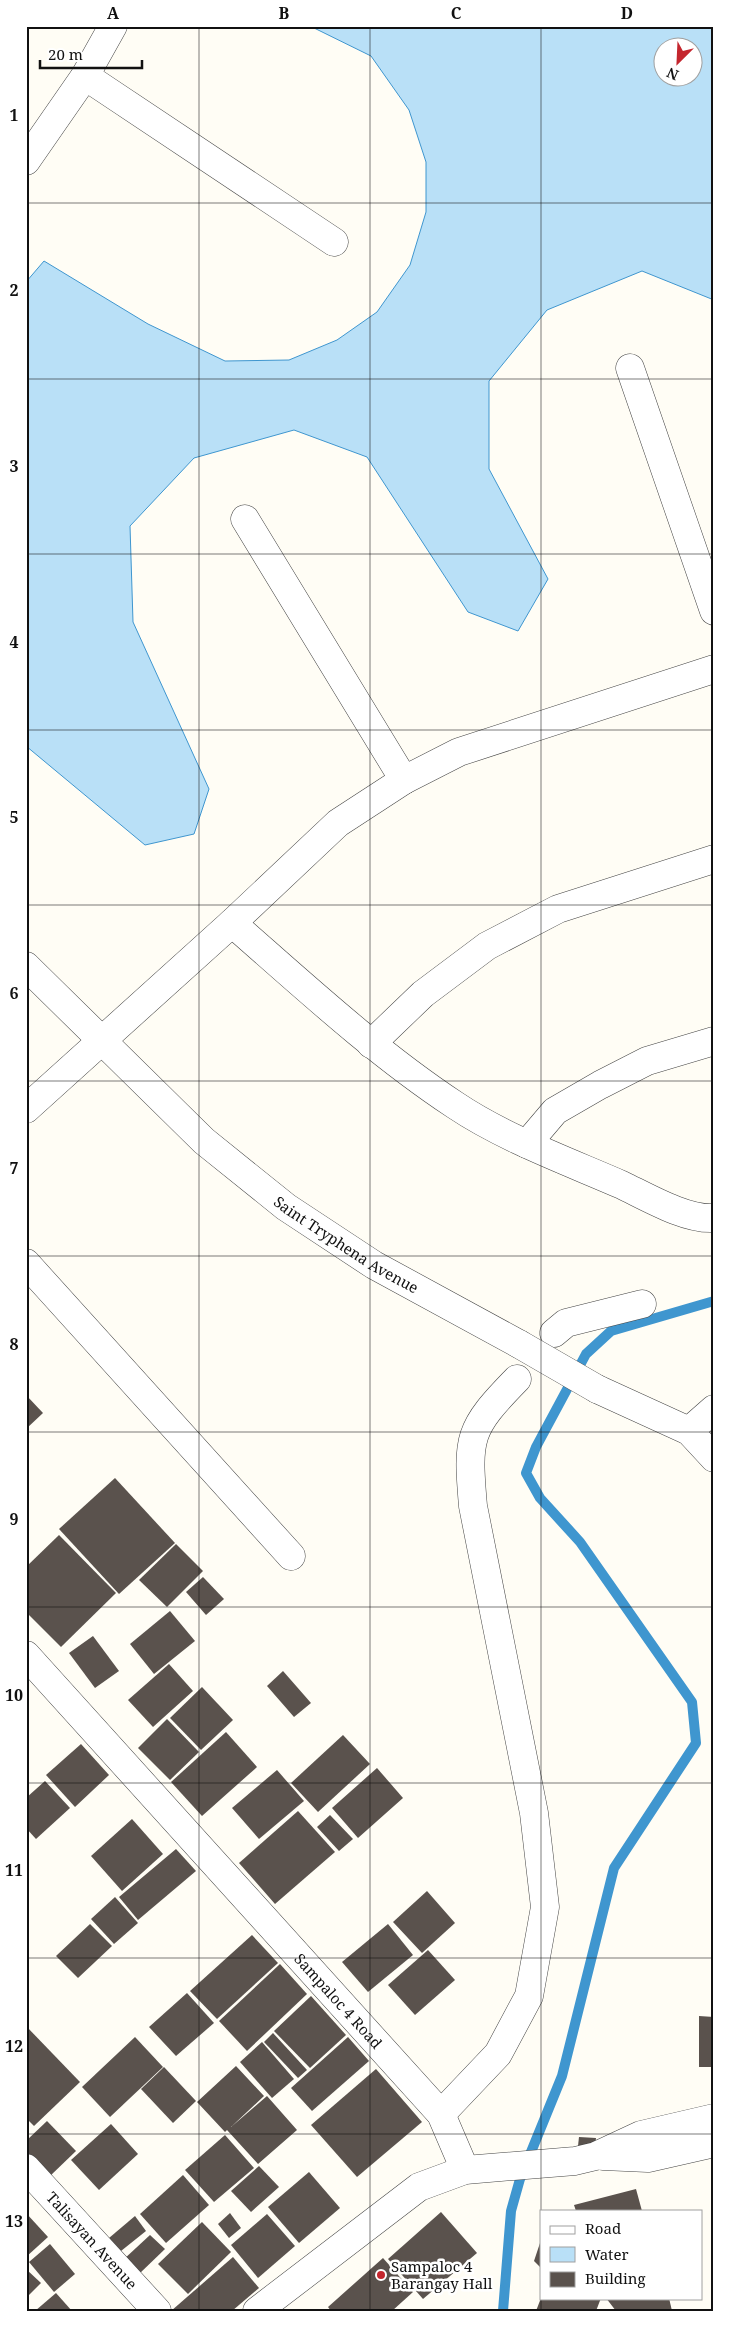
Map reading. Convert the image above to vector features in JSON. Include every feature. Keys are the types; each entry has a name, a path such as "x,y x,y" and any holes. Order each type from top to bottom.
{"street":[{"path":"26,162 85,76 113,26"},
{"path":"85,76 334,242"},
{"path":"630,368 714,611"},
{"path":"245,519 404,780"},
{"path":"26,1109 232,923 338,823 404,780 459,752 714,668"},
{"path":"371,1044 423,994 487,946 558,909 714,859"},
{"path":"232,923 371,1044 456,1106 528,1144 679,1210 706,1219 714,1218"},
{"name":"Saint Tryphena Avenue","path":"26,966 204,1141 286,1207 374,1265 598,1388 689,1431 714,1458"},
{"path":"528,1144 555,1111 600,1085 647,1061 714,1041"},
{"path":"26,1263 291,1556"},
{"path":"554,1333 566,1323 642,1304"},
{"path":"441,2114 498,2054 529,1996 545,1907 534,1813 473,1506 469,1461 471,1439 479,1421 517,1379"},
{"path":"689,1431 714,1409"},
{"name":"Sampaloc 4 Road","path":"26,1655 441,2114 474,2169"},
{"path":"584,2158 641,2135 714,2118"},
{"path":"256,2311 419,2187 474,2169 584,2158 648,2158 714,2143"},
{"name":"Talisayan Avenue","path":"26,2168 157,2311"}],"water":[{"path":"310,26 714,26 714,300 642,271 547,310 489,381 489,469 548,579 518,631 468,612 367,457 294,430 194,458 130,526 133,622 209,789 194,834 145,845 26,746 26,282 44,261 148,324 225,361 289,360 337,340 377,312 410,265 426,212 426,162 409,110 371,56"}],"building":[{"path":"26,1395 43,1413 26,1429"},
{"path":"115,1478 175,1543 119,1594 59,1529"},
{"path":"59,1535 116,1593 61,1647 26,1612 26,1567"},
{"path":"176,1544 203,1571 167,1607 139,1580"},
{"path":"203,1577 224,1599 206,1615 186,1592"},
{"path":"170,1611 195,1641 154,1674 130,1644"},
{"path":"93,1636 119,1671 95,1688 69,1653"},
{"path":"169,1664 193,1691 153,1727 128,1700"},
{"path":"283,1671 311,1703 294,1717 267,1686"},
{"path":"202,1687 233,1720 201,1750 170,1718"},
{"path":"167,1719 199,1752 170,1780 138,1748"},
{"path":"226,1732 257,1767 202,1816 171,1782"},
{"path":"343,1735 370,1764 318,1812 291,1783"},
{"path":"81,1744 109,1775 75,1807 46,1775"},
{"path":"377,1768 403,1798 358,1838 332,1808"},
{"path":"277,1770 304,1801 259,1839 232,1808"},
{"path":"45,1781 70,1808 36,1839 26,1828 26,1798"},
{"path":"298,1811 335,1852 275,1904 239,1863"},
{"path":"330,1815 353,1839 339,1851 317,1827"},
{"path":"132,1819 163,1854 122,1891 91,1856"},
{"path":"176,1849 196,1871 138,1920 119,1897"},
{"path":"427,1891 455,1923 422,1953 393,1922"},
{"path":"115,1897 138,1923 114,1944 91,1919"},
{"path":"90,1924 112,1946 78,1978 56,1956"},
{"path":"388,1924 413,1955 368,1992 342,1962"},
{"path":"252,1935 278,1963 217,2019 190,1991"},
{"path":"428,1950 455,1980 415,2015 388,1985"},
{"path":"280,1964 307,1994 247,2051 219,2021"},
{"path":"187,1993 214,2023 176,2056 149,2027"},
{"path":"311,1996 346,2035 310,2068 274,2031"},
{"path":"699,2016 714,2017 714,2067 699,2067"},
{"path":"26,2026 80,2082 34,2126 26,2118"},
{"path":"273,2033 307,2070 298,2078 264,2042"},
{"path":"135,2037 163,2067 110,2117 82,2087"},
{"path":"348,2037 369,2061 312,2111 291,2088"},
{"path":"262,2042 294,2079 272,2098 240,2062"},
{"path":"236,2066 264,2096 231,2127 267,2096 297,2130 258,2164 227,2130 225,2132 197,2102"},
{"path":"164,2067 196,2101 173,2123 141,2089"},
{"path":"376,2069 422,2122 357,2177 311,2125"},
{"path":"47,2121 76,2151 49,2177 26,2152 26,2141"},
{"path":"111,2124 138,2154 99,2190 71,2160"},
{"path":"225,2135 254,2168 214,2202 185,2170"},
{"path":"579,2137 596,2138 595,2147 578,2146"},
{"path":"259,2166 279,2187 251,2212 231,2191"},
{"path":"309,2172 340,2208 299,2243 268,2207"},
{"path":"183,2175 209,2205 166,2243 140,2214"},
{"path":"636,2189 642,2210 576,2210 574,2205"},
{"path":"441,2212 477,2253 423,2299 388,2259"},
{"path":"26,2213 48,2237 26,2257"},
{"path":"230,2213 241,2228 229,2238 218,2224"},
{"path":"267,2214 295,2246 258,2278 231,2245"},
{"path":"135,2216 146,2231 121,2251 109,2238"},
{"path":"202,2222 231,2252 188,2294 158,2264"},
{"path":"150,2235 165,2249 138,2275 123,2260"},
{"path":"540,2243 540,2267 534,2261"},
{"path":"50,2244 75,2274 54,2292 29,2262"},
{"path":"233,2257 259,2288 232,2311 171,2311"},
{"name":"Sampaloc 4 Barangay Hall","path":"383,2258 413,2292 392,2311 331,2311 328,2307"},
{"path":"26,2269 41,2283 26,2298"},
{"path":"56,2293 72,2311 35,2311"},
{"path":"540,2300 600,2300 596,2311 536,2311"},
{"path":"608,2300 669,2300 672,2311 616,2311"}],"waterway":[{"path":"503,2311 511,2211 520,2179 562,2076 614,1868 696,1743 692,1702 580,1542 540,1498 526,1473 536,1447 586,1354 611,1331 714,1301"}],"place":[{"name":"Sampaloc 4 Barangay Hall","path":"381,2275"}]}
